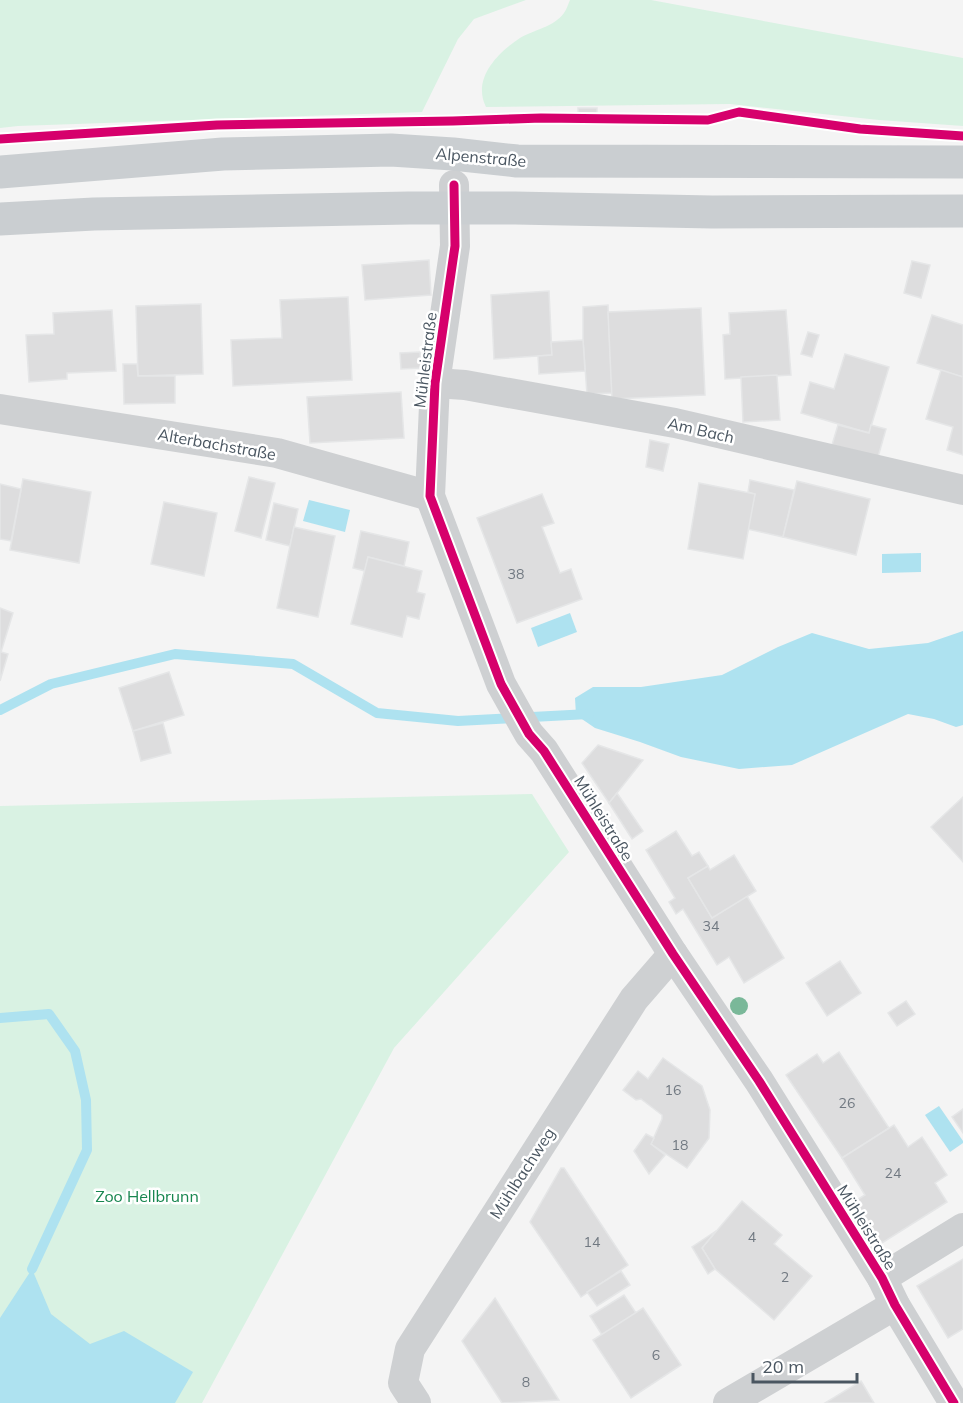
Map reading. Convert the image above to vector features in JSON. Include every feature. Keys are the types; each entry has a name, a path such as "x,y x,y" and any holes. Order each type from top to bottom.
{"main road":[{"name":"Alpenstraße","path":"0,172 223,154 390,150 517,161 963,162"},
{"path":"0,219 290,210 455,197 515,208 712,212 963,211"}],"street":[{"name":"Mühleistraße","path":"455,197 455,246 435,382 430,496 501,684 529,734 544,751 673,954 759,1081 882,1278 895,1305 954,1403"},
{"name":"Am Bach","path":"435,382 465,385 675,423 963,490"},
{"name":"Alterbachstraße","path":"0,409 277,453 430,496"},
{"name":"Mühlbachweg","path":"416,1403 403,1383 410,1349 634,999 673,954"},
{"path":"882,1278 963,1228"},
{"path":"728,1403 895,1305"}],"green space":[{"path":"0,0 526,0 474,19 458,39 422,112 0,128"},
{"path":"570,0 651,0 963,58 963,126 879,120 730,104 486,107 482,97 482,87 495,59 520,38 560,18"},
{"name":"Zoo Hellbrunn","path":"532,794 569,852 394,1048 202,1403 0,1403 0,806"}],"water":[{"path":"309,500 350,510 345,532 303,521"},
{"path":"921,553 921,572 882,573 882,554"},
{"path":"570,613 577,632 538,647 531,628"},
{"path":"963,631 963,725 956,727 934,719 908,714 792,765 739,769 681,757 595,728 576,715 575,698 593,687 641,687 722,675 812,633 869,649 928,643"},
{"path":"939,1106 963,1141 950,1152 925,1115"},
{"path":"32,1269 51,1314 90,1344 124,1331 193,1372 175,1403 0,1403 0,1318"}],"building":[{"path":"578,108 597,108 597,114 578,114"},
{"path":"429,260 431,295 365,300 362,265"},
{"path":"912,261 930,265 921,298 904,293"},
{"path":"549,291 552,355 494,359 491,295"},
{"path":"348,297 352,380 233,386 231,340 282,338 280,300"},
{"path":"201,304 203,374 138,376 136,306"},
{"path":"608,305 612,393 587,394 583,307"},
{"path":"701,308 705,395 612,399 608,312"},
{"path":"112,310 116,371 67,373 67,379 29,382 26,335 54,334 53,313"},
{"path":"786,310 791,375 725,379 723,335 730,334 729,313"},
{"path":"932,315 963,325 963,377 917,363"},
{"path":"808,332 819,335 812,357 801,354"},
{"path":"583,340 585,371 539,374 538,356 552,355 551,342"},
{"path":"420,352 421,368 401,369 400,353"},
{"path":"845,354 889,367 869,433 801,413 810,382 834,389"},
{"path":"123,364 137,364 138,376 175,376 175,403 124,404"},
{"path":"941,370 963,377 963,455 947,450 953,427 926,419"},
{"path":"777,375 780,420 743,422 741,377"},
{"path":"401,392 404,438 310,443 307,397"},
{"path":"838,425 869,433 871,425 886,429 878,457 832,445"},
{"path":"650,440 669,444 663,471 646,467"},
{"path":"249,477 275,483 261,538 235,531"},
{"path":"23,479 91,492 79,563 10,550"},
{"path":"750,480 794,490 783,537 747,529 755,494 748,492"},
{"path":"797,481 870,499 856,555 783,537"},
{"path":"699,483 755,494 743,559 688,549"},
{"path":"0,484 21,489 11,541 0,539"},
{"path":"542,494 554,523 542,527 560,573 571,569 582,599 517,623 477,518"},
{"path":"164,502 217,513 204,576 151,564"},
{"path":"274,503 298,509 290,546 266,540"},
{"path":"294,527 335,536 318,617 277,608"},
{"path":"361,531 409,542 404,566 368,557 365,571 353,568"},
{"path":"368,557 422,571 417,592 425,594 419,619 407,616 402,637 351,624"},
{"path":"0,608 13,613 1,652 8,654 0,681"},
{"path":"169,672 184,715 133,731 119,688"},
{"path":"163,723 171,753 141,761 133,731"},
{"path":"598,745 643,760 609,803 582,763"},
{"path":"617,793 643,831 632,839 609,803"},
{"path":"963,797 963,862 931,827"},
{"path":"676,831 692,856 699,852 708,866 688,878 712,918 747,896 784,958 744,983 729,957 717,965 683,909 676,914 669,902 675,898 646,850"},
{"path":"734,855 756,891 712,918 688,878 708,866 710,870"},
{"path":"840,961 861,993 827,1016 806,983"},
{"path":"906,1001 915,1014 897,1026 888,1013"},
{"path":"839,1052 889,1128 842,1158 786,1075 817,1054 823,1063"},
{"path":"663,1058 702,1086 710,1110 709,1138 687,1168 651,1144 662,1115 641,1099 636,1100 623,1090 638,1071 648,1079"},
{"path":"963,1109 963,1133 952,1117"},
{"path":"894,1125 908,1147 922,1137 947,1175 935,1183 947,1202 874,1248 847,1206 865,1195 842,1158"},
{"path":"646,1134 654,1138 651,1144 665,1155 649,1174 634,1151"},
{"path":"561,1168 564,1168 628,1265 581,1297 530,1222"},
{"path":"742,1201 782,1235 774,1244 812,1276 774,1320 715,1269 702,1248"},
{"path":"716,1231 702,1248 715,1269 708,1274 692,1247"},
{"path":"963,1259 963,1329 948,1338 917,1286"},
{"path":"621,1271 630,1285 597,1306 587,1292"},
{"path":"624,1295 636,1313 602,1335 590,1316"},
{"path":"495,1298 559,1400 502,1403 462,1341"},
{"path":"643,1308 681,1365 631,1398 593,1340"},
{"path":"861,1381 874,1403 825,1403"}],"waterway":[{"path":"0,710 51,684 175,654 293,664 377,713 458,721 589,714"},
{"path":"0,1018 49,1014 75,1051 86,1100 87,1150 32,1269"}],"cycle path":[{"path":"0,139 217,125 541,118 708,120 739,112 860,129 963,136"},
{"path":"454,185 455,246 435,383 430,496 501,684 529,734 544,751 673,954 759,1081 882,1278 895,1305 954,1403"}]}
